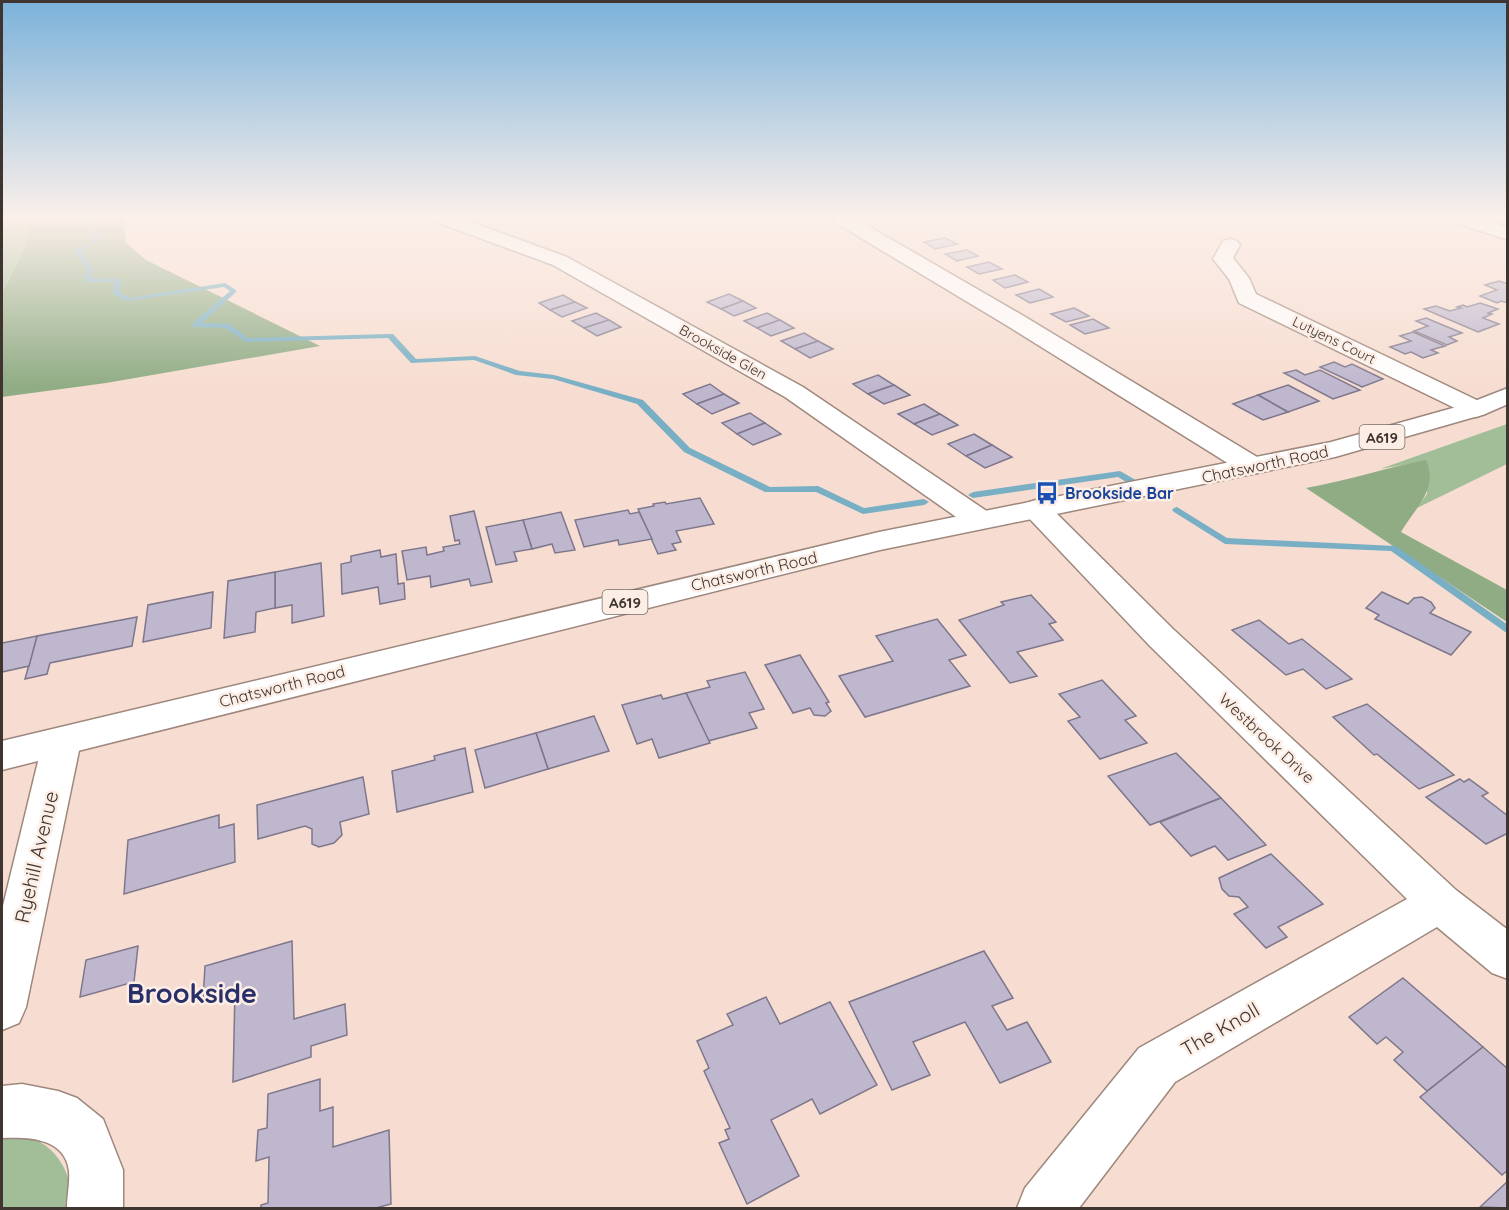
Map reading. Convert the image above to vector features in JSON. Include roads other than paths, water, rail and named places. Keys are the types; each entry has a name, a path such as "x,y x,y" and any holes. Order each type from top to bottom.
{"main road":[{"name":"Brookside Glen","path":"586,275 794,392 980,520"},
{"path":"939,275 1252,466"},
{"name":"Lutyens Court","path":"1237,275 1248,298 1476,408"},
{"name":"Chatsworth Road","path":"2,756 680,588 980,520 1335,449 1476,408 1508,395"},
{"name":"Westbrook Drive","path":"1036,509 1161,637 1440,903 1508,958"},
{"name":"Ryehill Avenue","path":"2,1007 62,741"},
{"name":"The Knoll","path":"1045,1209 1157,1065 1440,903"},
{"path":"2,1112 22,1110 58,1117 84,1138 96,1170 95,1209"}],"waterway":[{"path":"88,275 87,280 119,280 116,294 128,300 225,285 234,291 196,325 227,326 246,340 390,336 414,361 475,358 519,373 554,377 640,402 687,450 768,490 818,489 863,511 924,502"},
{"path":"973,495 1120,474 1131,481"},
{"path":"1177,510 1225,541 1393,548 1508,631"}],"place":[{"name":"Brookside Bar","path":"1047,493"}],"district":[{"name":"Brookside","path":"192,993"}]}
